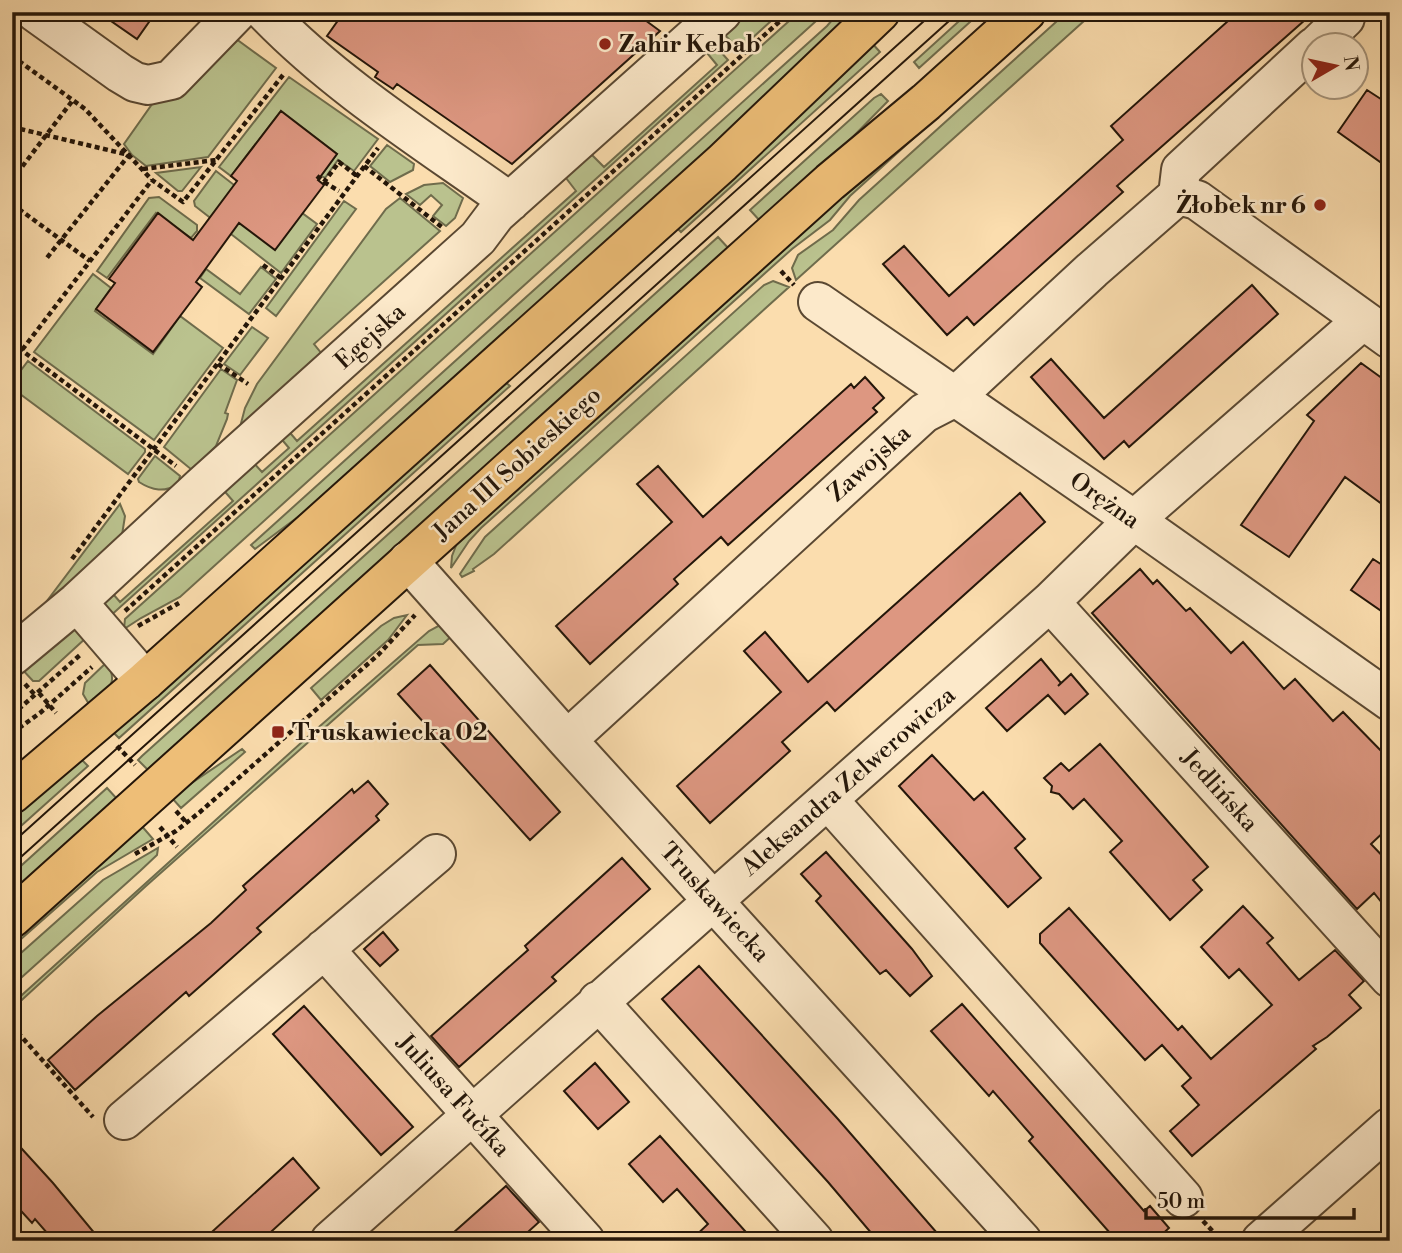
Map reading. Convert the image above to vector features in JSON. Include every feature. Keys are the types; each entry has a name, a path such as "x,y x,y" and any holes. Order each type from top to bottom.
{"main road":[{"path":"12,794 145,681 722,163 880,12"},
{"name":"Jana III Sobieskiego","path":"12,918 830,182 936,93 1026,12"}],"street":[{"path":"35,12 120,74 148,85 170,80 237,12"},
{"path":"265,12 297,45 407,129 510,202"},
{"name":"Egejska","path":"12,656 77,602 202,486 478,239 496,214 722,12"},
{"path":"1330,32 1345,18"},
{"path":"1300,60 1181,170 1178,195 1197,200 1376,330"},
{"name":"Zawojska","path":"567,740 923,413 955,397 1092,270 1178,195"},
{"name":"Orężna","path":"818,302 1390,701"},
{"name":"Aleksandra Zelwerowicza","path":"330,1241 1050,602 1134,520 1376,330"},
{"name":"Truskawiecka","path":"408,561 1022,1241"},
{"path":"77,602 145,681"},
{"name":"Jedlińska","path":"1050,602 1390,978"},
{"path":"828,800 1183,1198"},
{"path":"124,1120 436,854"},
{"name":"Juliusa Fučíka","path":"324,949 472,1116 574,1237"},
{"path":"598,1001 814,1241"},
{"path":"1261,1241 1390,1127"}],"path":[{"path":"121,614 790,12"},
{"path":"12,56 85,109 152,180 183,202 288,69"},
{"path":"12,180 73,100"},
{"path":"12,127 129,155"},
{"path":"67,565 374,153"},
{"path":"46,259 129,155"},
{"path":"142,169 216,160"},
{"path":"324,181 339,162 357,176"},
{"path":"364,166 443,228"},
{"path":"317,176 339,191"},
{"path":"12,363 152,180"},
{"path":"12,204 90,261"},
{"path":"263,265 281,278"},
{"path":"12,343 202,486"},
{"path":"218,364 248,384"},
{"path":"132,856 176,831 200,812 378,655 418,612"},
{"path":"12,715 85,651"},
{"path":"12,733 49,705 95,664"},
{"path":"38,693 61,719"},
{"path":"112,740 138,769"},
{"path":"12,1026 108,1133 124,1120"}],"green space":[{"path":"743,12 781,12 739,50 722,32"},
{"path":"799,12 826,12 180,597 124,629 125,619"},
{"path":"839,12 856,12 750,115 314,505 255,549 251,545 827,26"},
{"path":"969,12 981,12 919,68 914,62"},
{"path":"1067,12 1094,12 796,280 792,268 798,255 833,230 859,200"},
{"path":"228,33 276,68 208,157 146,166 132,155 124,144 155,100"},
{"path":"711,41 728,60 108,618 103,603 108,588 120,602 233,501 220,486 250,459 262,472 289,448 278,435 286,428 297,441 576,191 563,174 588,151 604,167 717,65 703,48"},
{"path":"871,42 880,52 681,232 676,227"},
{"path":"289,77 378,139 354,171 338,160 325,178 321,176 337,154 281,111 231,176 219,167"},
{"path":"881,94 888,101 841,149 761,222 750,210"},
{"path":"915,132 917,135 850,196 830,220 792,249 481,528 451,568 457,543 827,207"},
{"path":"387,145 414,164 413,170 390,182 370,166"},
{"path":"201,167 182,191 178,191 156,173"},
{"path":"216,171 234,185 302,213 317,224 281,273 195,206 194,201"},
{"path":"443,183 463,198 455,218 446,226 433,216 442,205 431,195 420,205 406,194 424,185"},
{"path":"159,197 197,225 197,231 191,238 156,213 107,278 97,271 149,198"},
{"path":"400,198 440,231 314,344 326,359 240,427 245,408 257,384 386,209"},
{"path":"344,201 356,209 276,316 266,308"},
{"path":"718,237 730,250 149,771 138,760 142,756"},
{"path":"261,267 276,279 249,314 200,278 206,269 240,294"},
{"path":"93,274 111,288 95,311 153,354 180,316 223,348 154,440 34,352"},
{"path":"773,281 789,287 494,554 473,569 474,571 462,577 460,574 485,537 764,285"},
{"path":"252,327 268,338 240,375 224,364"},
{"path":"28,361 145,449 128,474 12,388 12,382"},
{"path":"221,369 237,380 225,413 228,414 227,419 216,446 192,470 164,447"},
{"path":"504,381 510,386 119,738 112,731"},
{"path":"155,456 180,476 178,485 158,490 139,482 138,479"},
{"path":"120,504 125,516 122,535 48,602 47,601"},
{"path":"407,615 388,640 321,700 311,688 381,626 394,618"},
{"path":"440,625 456,632 443,644 418,645 146,886 12,1009 12,1004 312,733 429,631"},
{"path":"77,628 88,636 39,681 33,681 20,667 56,634"},
{"path":"107,662 112,682 90,706 83,694 85,683"},
{"path":"242,749 245,752 181,808 171,797"},
{"path":"79,757 88,766 12,834 12,816"},
{"path":"107,788 118,800 12,895 12,874"},
{"path":"140,824 153,839 97,872 12,947 12,940"},
{"path":"158,848 157,855 12,986 12,961 103,880"}],"building":[{"path":"98,12 156,12 137,39"},
{"path":"344,12 634,12 660,31 512,164 397,84 393,89 375,77 378,72 327,36"},
{"path":"1238,12 1314,12 1117,186 1123,192 974,325 967,317 947,335 883,264 904,246 949,296 1123,140 1111,126"},
{"path":"1370,92 1390,105 1390,169 1338,132 1359,102 1370,102"},
{"path":"281,111 337,154 318,180 324,185 275,250 239,223 196,282 202,287 153,352 96,309 115,283 109,279 158,213 193,240 237,181 231,176"},
{"path":"1252,285 1278,314 1129,447 1124,441 1104,459 1031,377 1051,359 1104,418"},
{"path":"1361,363 1390,384 1390,510 1345,477 1289,557 1241,525 1314,421 1307,415"},
{"path":"865,377 884,398 873,408 877,412 728,545 721,537 674,579 678,584 590,664 556,626 672,522 637,484 658,466 703,517 851,384 854,388"},
{"path":"1020,493 1045,522 835,711 827,702 782,742 790,751 710,823 677,786 781,692 744,651 765,632 808,682"},
{"path":"1373,559 1390,570 1390,617 1351,590"},
{"path":"1140,569 1153,584 1157,580 1186,611 1190,608 1231,653 1243,642 1284,689 1295,679 1333,721 1343,712 1390,760 1390,826 1371,844 1390,864 1390,913 1374,893 1357,909 1092,613"},
{"path":"1041,659 1061,683 1058,686 1071,674 1088,694 1065,714 1048,695 1007,731 986,708"},
{"path":"430,665 560,812 530,840 398,694"},
{"path":"1100,744 1208,867 1193,880 1202,890 1170,920 1110,852 1122,841 1084,799 1073,809 1059,794 1051,792 1052,786 1044,778 1061,763 1069,771"},
{"path":"932,755 974,800 983,792 1025,839 1015,848 1041,878 1008,907 899,786"},
{"path":"368,781 388,804 376,816 379,820 257,928 261,932 214,974 189,996 186,992 75,1090 48,1060 97,1016 211,923 246,890 243,886 352,789 354,793"},
{"path":"826,852 912,949 932,976 910,996 886,970 880,974 816,901 821,896 801,874"},
{"path":"622,858 650,889 552,977 556,981 459,1067 431,1036 528,950 525,946"},
{"path":"1243,906 1273,938 1267,943 1299,980 1335,950 1364,981 1349,995 1361,1008 1313,1046 1316,1049 1192,1156 1170,1131 1199,1105 1182,1086 1191,1078 1162,1045 1145,1060 1040,943 1040,934 1069,908 1178,1030 1182,1026 1211,1059 1272,1005 1239,969 1229,978 1201,947"},
{"path":"383,932 398,950 380,966 364,949"},
{"path":"699,966 944,1241 878,1241 662,999"},
{"path":"962,1004 1144,1211 1150,1206 1169,1228 1155,1241 1117,1241 1029,1141 1033,1137 993,1091 989,1096 931,1031"},
{"path":"304,1006 413,1127 381,1155 273,1034"},
{"path":"595,1063 629,1102 598,1129 564,1091"},
{"path":"660,1136 754,1241 690,1241 708,1224 677,1189 663,1202 629,1164"},
{"path":"12,1138 101,1241 54,1241 35,1219 32,1223 12,1201"},
{"path":"293,1158 319,1188 261,1241 202,1241"},
{"path":"506,1186 539,1222 518,1241 444,1241"}],"tram line":[{"path":"12,843 934,12"},
{"path":"12,865 959,12"}],"place":[{"name":"Zahir Kebab","path":"605,44"},
{"name":"Żłobek nr 6","path":"1320,205"},
{"name":"Truskawiecka 02","path":"278,732"}]}
